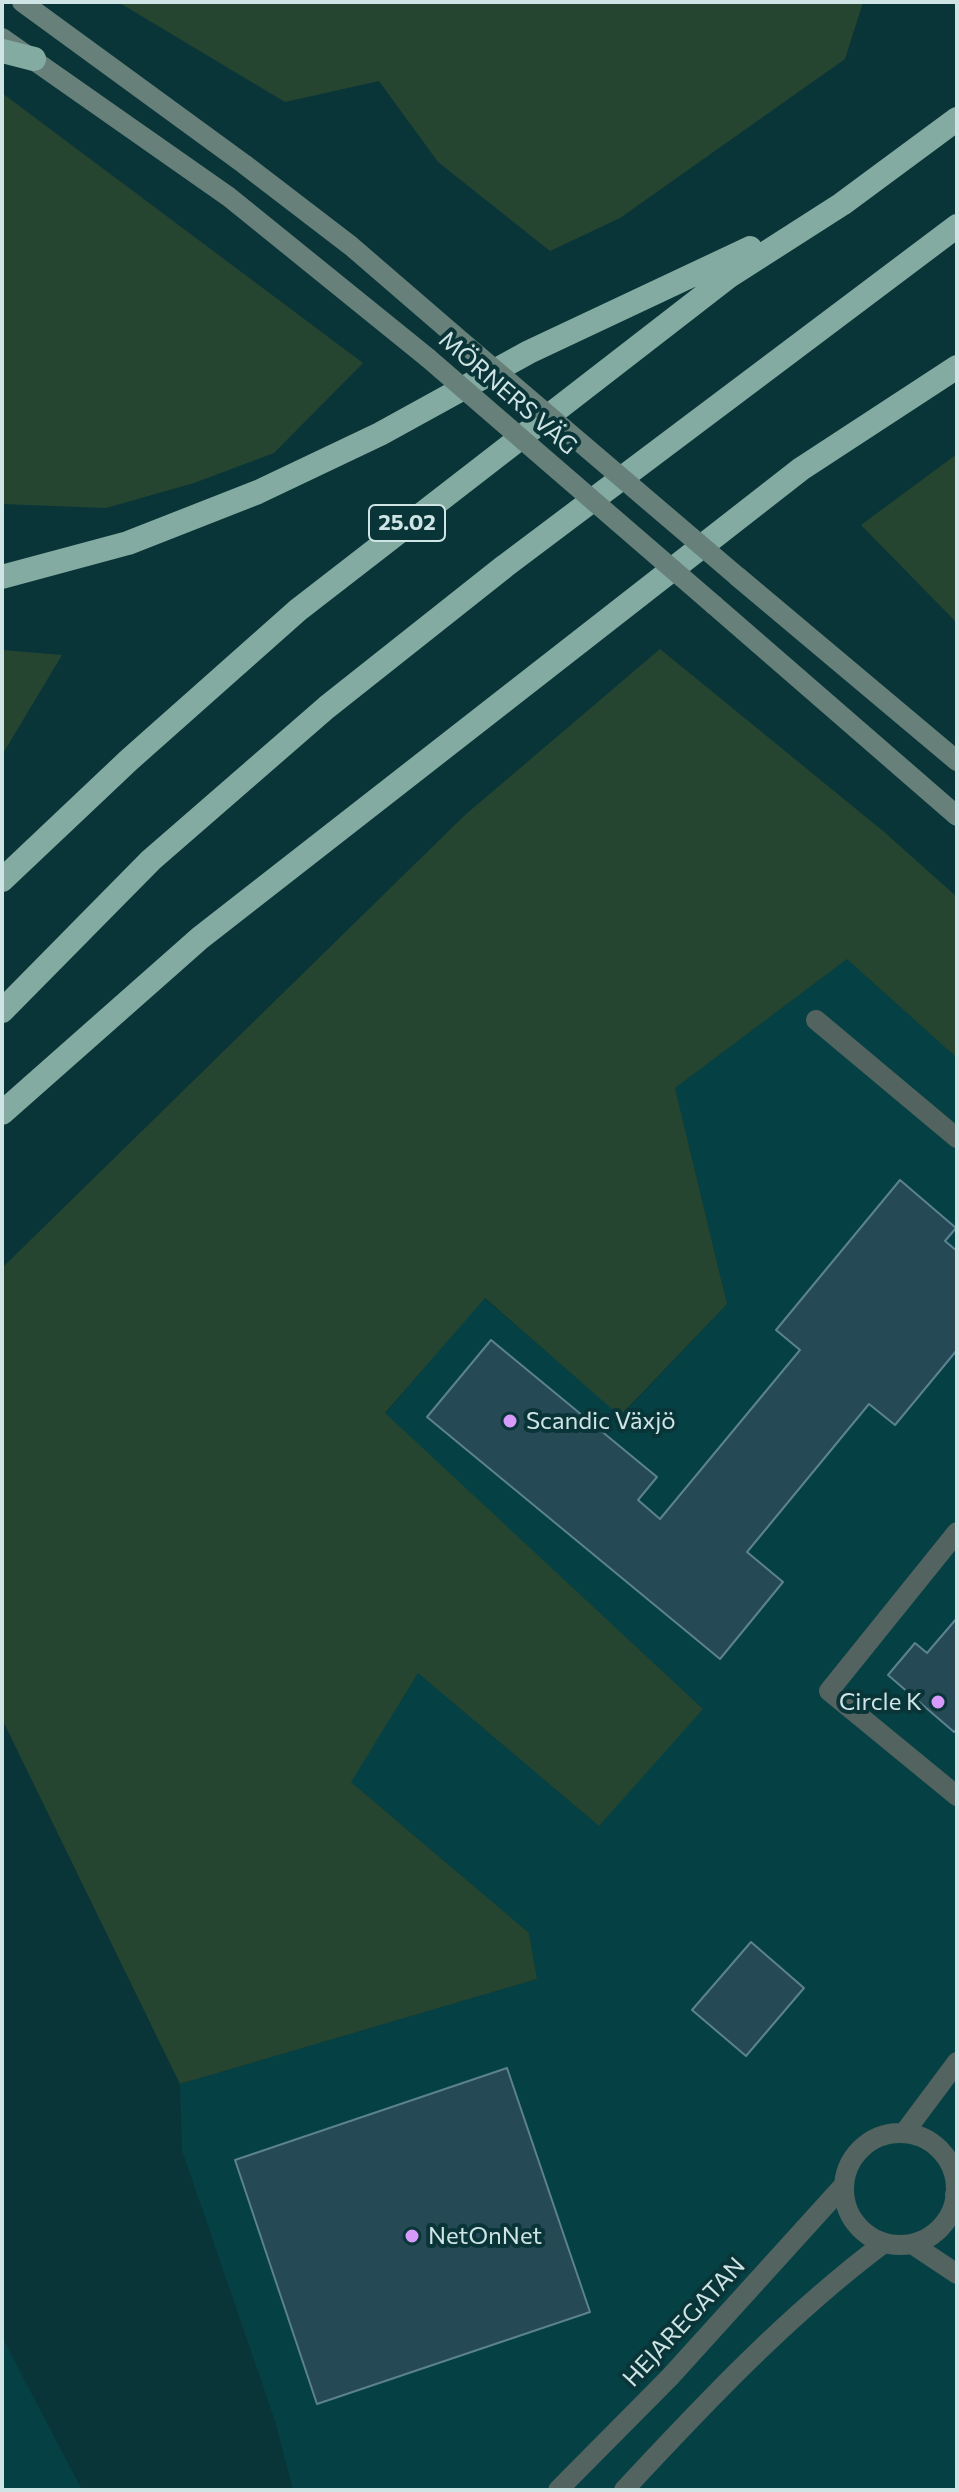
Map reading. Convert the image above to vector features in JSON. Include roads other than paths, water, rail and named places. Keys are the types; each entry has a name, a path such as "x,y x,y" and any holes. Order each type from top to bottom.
{"highway":[{"path":"2,51 34,59"},
{"name":"25.02","path":"2,880 129,760 298,610 728,277 842,204 957,119"},
{"path":"2,577 128,543 284,480 380,434 529,352 842,204"},
{"path":"2,1011 151,860 327,707 505,566 957,226"},
{"path":"2,1113 200,938 801,469 957,367"}],"main road":[{"name":"MÖRNERS VÄG","path":"22,2 292,201 957,761"},
{"name":"MÖRNERS VÄG","path":"2,38 229,197 428,358 957,816"}],"street":[{"path":"816,1020 957,1138"},
{"path":"957,1532 829,1691 957,1796"},
{"path":"904,2133 957,2062"},
{"path":"912,2244 942,2226 956,2195 955,2168 928,2141 904,2133 881,2137 860,2150 847,2169 844,2185 847,2207 853,2221 870,2237 884,2243 912,2244 957,2274"},
{"name":"HEJAREGATAN","path":"558,2490 670,2377 844,2185"},
{"path":"624,2490 702,2407 799,2313 884,2243"}],"place":[{"name":"Scandic Växjö","path":"510,1421"},
{"name":"Circle K","path":"938,1702"},
{"name":"NetOnNet","path":"412,2236"}]}
